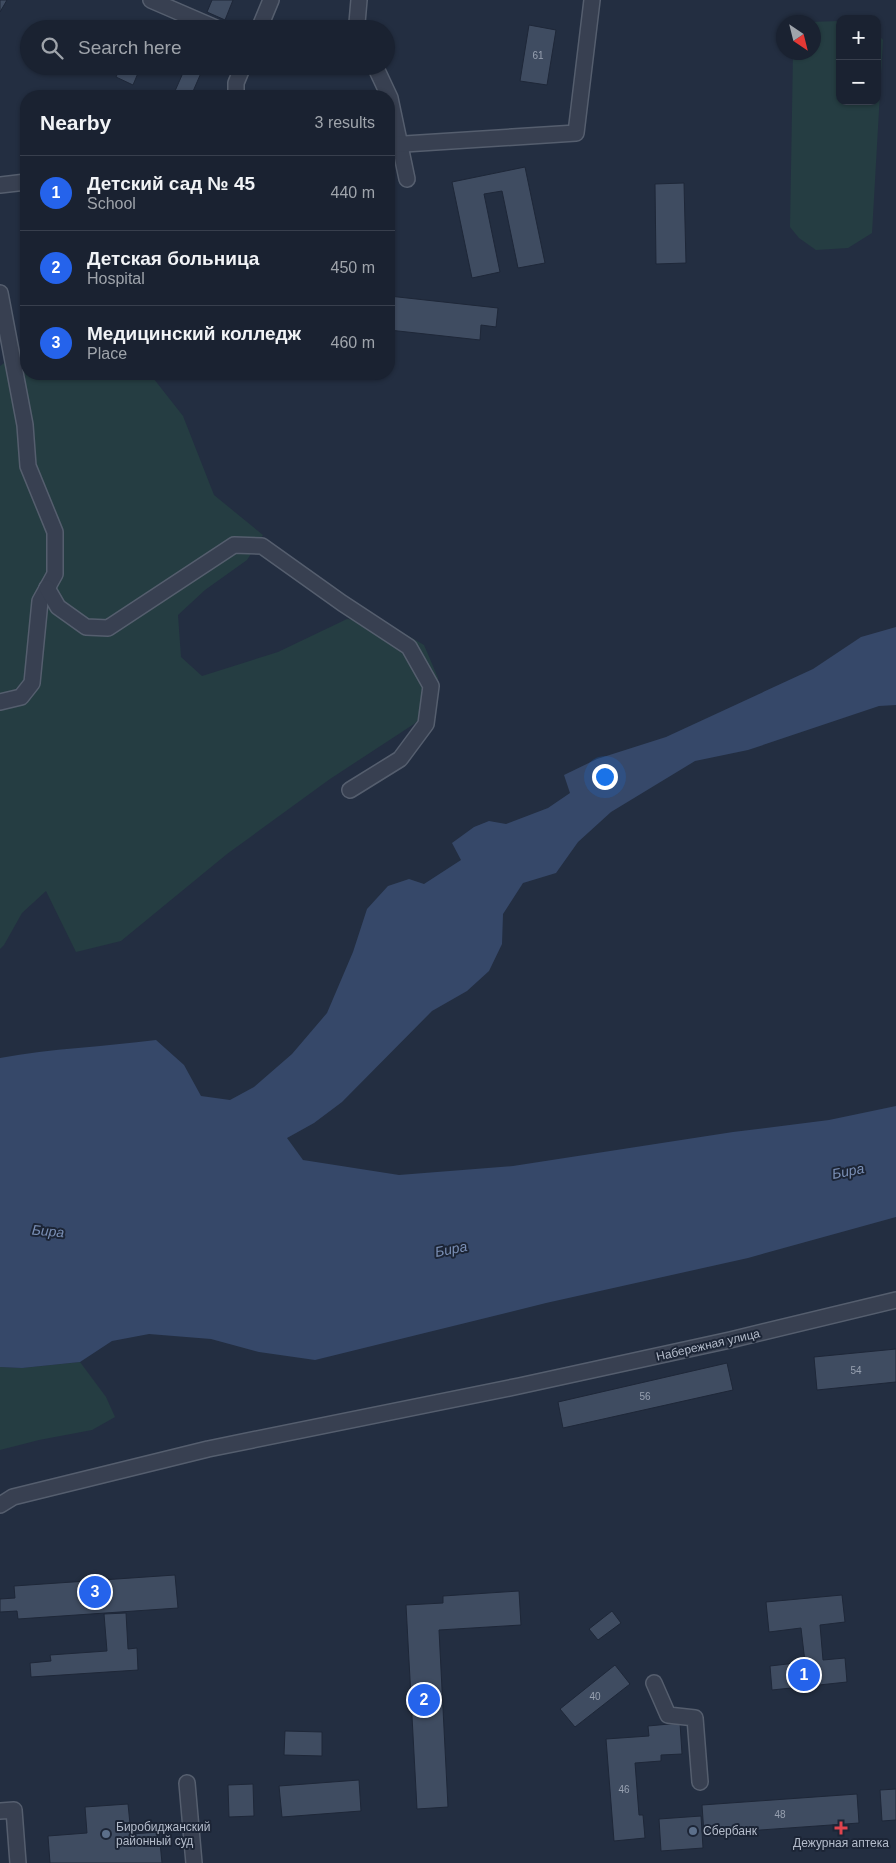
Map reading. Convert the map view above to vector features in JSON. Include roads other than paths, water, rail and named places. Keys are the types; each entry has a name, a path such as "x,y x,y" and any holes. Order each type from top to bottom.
{"street":[{"path":"150,0 197,20"},
{"path":"263,20 271,0"},
{"path":"357,20 359,0"},
{"path":"395,144 576,133 592,0"},
{"path":"236,89 240,75"},
{"path":"379,75 386,90"},
{"path":"395,147 407,179"},
{"path":"0,185 20,183"},
{"path":"0,293 25,425 28,466 54,532 55,574 40,601 32,683 21,697 0,702"},
{"path":"47,588 58,607 86,627 108,628 234,545 262,546 342,603 409,647 431,686 426,724 400,759 350,790"},
{"name":"Набережная улица","path":"0,1505 13,1497 208,1449 519,1386 730,1340 896,1300"},
{"path":"654,1683 668,1715 695,1718 700,1782"},
{"path":"187,1783 194,1863"},
{"path":"0,1811 14,1810 18,1863"}],"water":[{"name":"Бира","path":"896,627 896,705 879,706 748,750 695,761 611,812 578,842 556,873 523,883 503,914 502,944 489,971 467,991 432,1011 342,1102 314,1123 287,1138 303,1160 399,1175 513,1166 733,1132 829,1120 896,1106 896,1217 748,1258 546,1303 315,1360 259,1352 211,1339 149,1334 112,1341 80,1362 22,1368 0,1367 0,1058 156,1040 184,1065 201,1096 230,1100 254,1087 292,1054 327,1013 353,952 367,909 388,886 409,879 424,884 461,860 452,843 474,827 489,821 506,824 548,808 570,793 564,775 597,759 666,737 813,669 861,637"}],"place":[{"name":"Медицинский колледж","path":"95,1592"},
{"name":"Детский сад № 45","path":"804,1675"},
{"name":"Детская больница","path":"424,1700"},
{"name":"Дежурная аптека","path":"841,1828"},
{"name":"Сбербанк","path":"693,1831"},
{"name":"Биробиджанский районный суд","path":"106,1834"}]}
